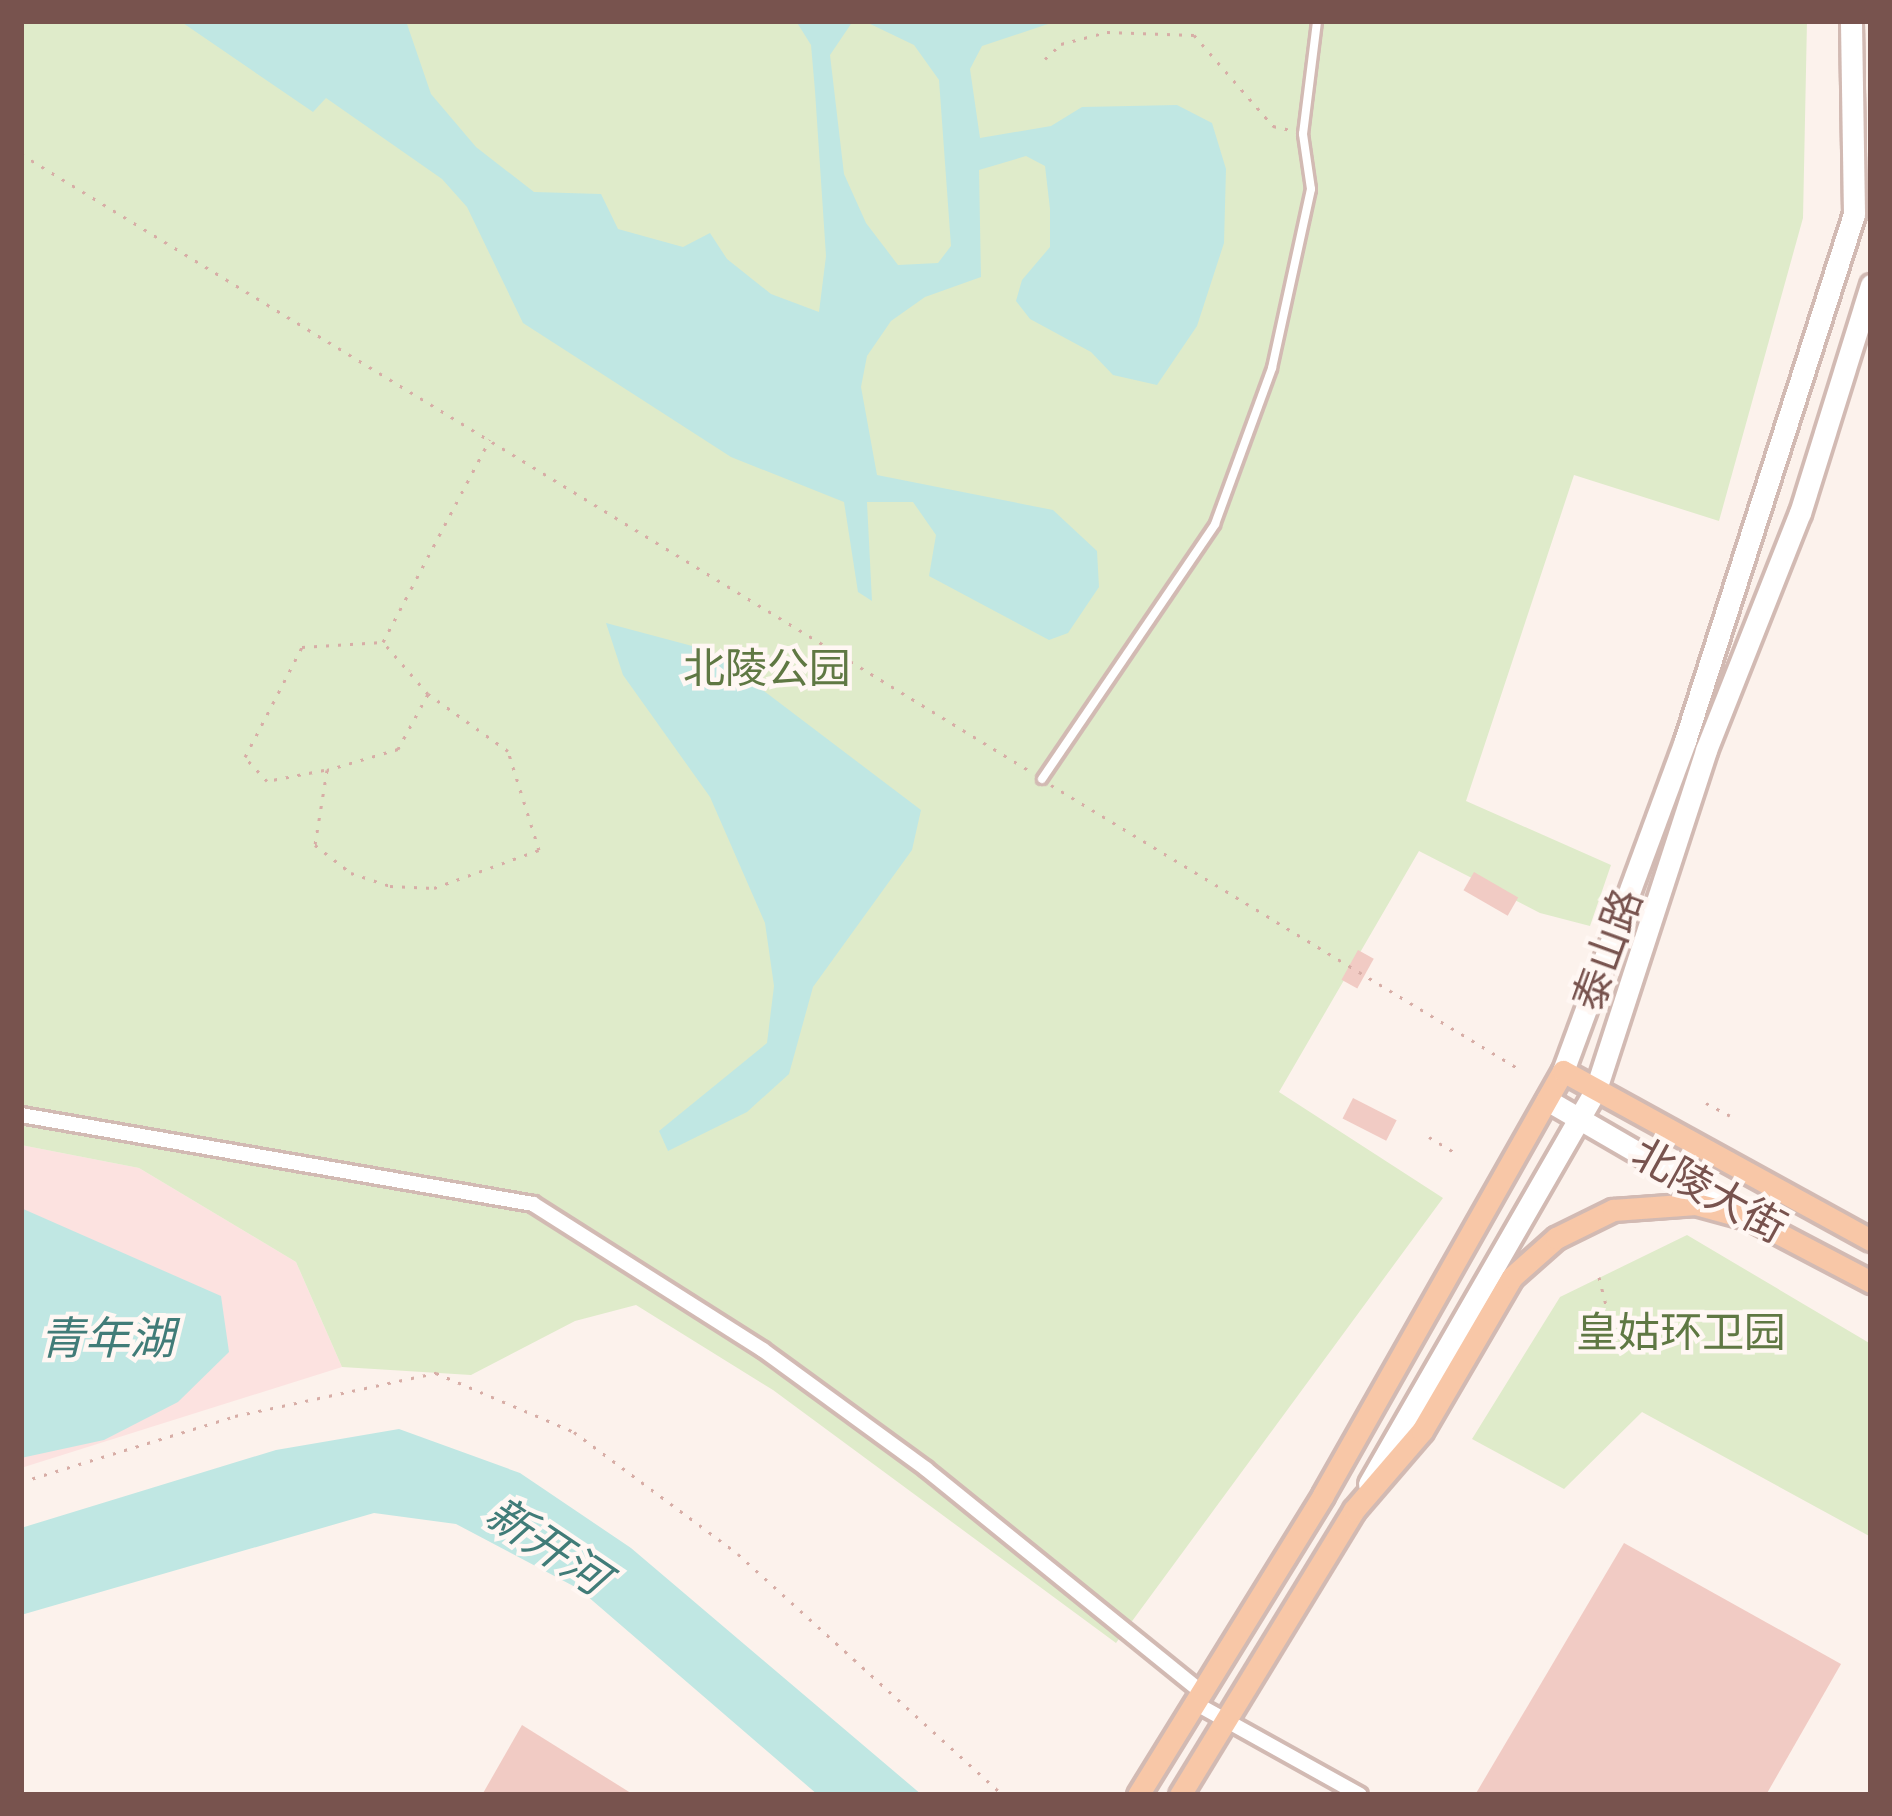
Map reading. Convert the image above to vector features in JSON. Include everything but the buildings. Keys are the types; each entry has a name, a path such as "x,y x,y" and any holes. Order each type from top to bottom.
{"main road":[{"name":"泰山路","path":"1138,1795 1323,1495 1563,1071 1700,698 1854,214 1851,21"},
{"name":"泰山路","path":"1180,1795 1354,1510 1596,1089 1706,750 1800,512 1871,285"},
{"name":"北陵大街","path":"1563,1071 1871,1240"},
{"name":"北陵大街","path":"1547,1100 1751,1219 1871,1282"},
{"path":"1354,1510 1422,1431 1512,1277 1556,1238 1613,1210 1651,1204 1696,1204 1751,1219"}],"street":[{"path":"21,1115 533,1204 763,1351 908,1456 1225,1719 1360,1795"}],"lane":[{"path":"1042,779 1215,524 1272,368 1311,189 1304,134 1317,21"}],"path":[{"path":"1046,59 1061,44 1107,32 1194,35 1273,126 1304,134"},
{"path":"21,154 1519,1069"},
{"path":"383,642 491,438"},
{"path":"332,769 316,845 351,873 434,888 539,850 508,751 428,694 383,642"},
{"path":"383,642 302,647 269,698 245,757 267,781 332,769 398,749 428,694"},
{"path":"1706,1103 1730,1116"},
{"path":"1429,1137 1454,1152"},
{"path":"1599,1277 1606,1305"},
{"path":"21,1482 235,1416 436,1373 592,1446 738,1554 1003,1795"}],"shaded area":[{"path":"21,1145 139,1168 296,1262 342,1367 21,1468"}],"green space":[{"name":"北陵公园","path":"21,21 1807,21 1803,218 1719,521 1574,475 1466,801 1611,865 1590,926 1540,913 1419,851 1279,1092 1443,1198 1116,1643 773,1390 636,1305 575,1321 471,1375 342,1367 296,1262 139,1168 21,1145"},
{"name":"皇姑环卫园","path":"1687,1235 1871,1344 1871,1537 1642,1412 1564,1489 1472,1439 1560,1297"}],"water":[{"path":"180,21 406,21 431,94 476,147 534,192 601,194 618,229 683,247 710,233 727,259 771,294 819,312 826,256 815,91 811,45 796,21 853,21 830,55 844,174 866,223 898,265 938,263 951,246 939,80 914,45 864,21 1057,21 982,46 970,69 980,138 1051,126 1082,107 1177,105 1212,123 1226,169 1224,243 1197,326 1157,385 1113,375 1091,352 1030,319 1016,301 1022,280 1050,247 1050,209 1045,166 1026,156 979,170 981,277 925,297 891,321 867,356 861,387 877,475 1053,510 1097,551 1099,587 1068,633 1049,640 929,576 936,535 913,502 867,502 872,601 858,592 844,502 731,457 523,323 467,207 442,179 326,98 313,112"},
{"path":"606,623 711,651 921,810 912,850 813,987 789,1074 747,1112 668,1151 659,1131 767,1043 774,986 765,923 710,797 623,675"},
{"name":"青年湖","path":"21,1208 221,1296 229,1352 178,1402 104,1440 21,1458"},
{"name":"新开河","path":"399,1429 520,1473 631,1548 922,1795 818,1795 579,1589 456,1524 374,1513 21,1615 21,1528 276,1450"}]}
